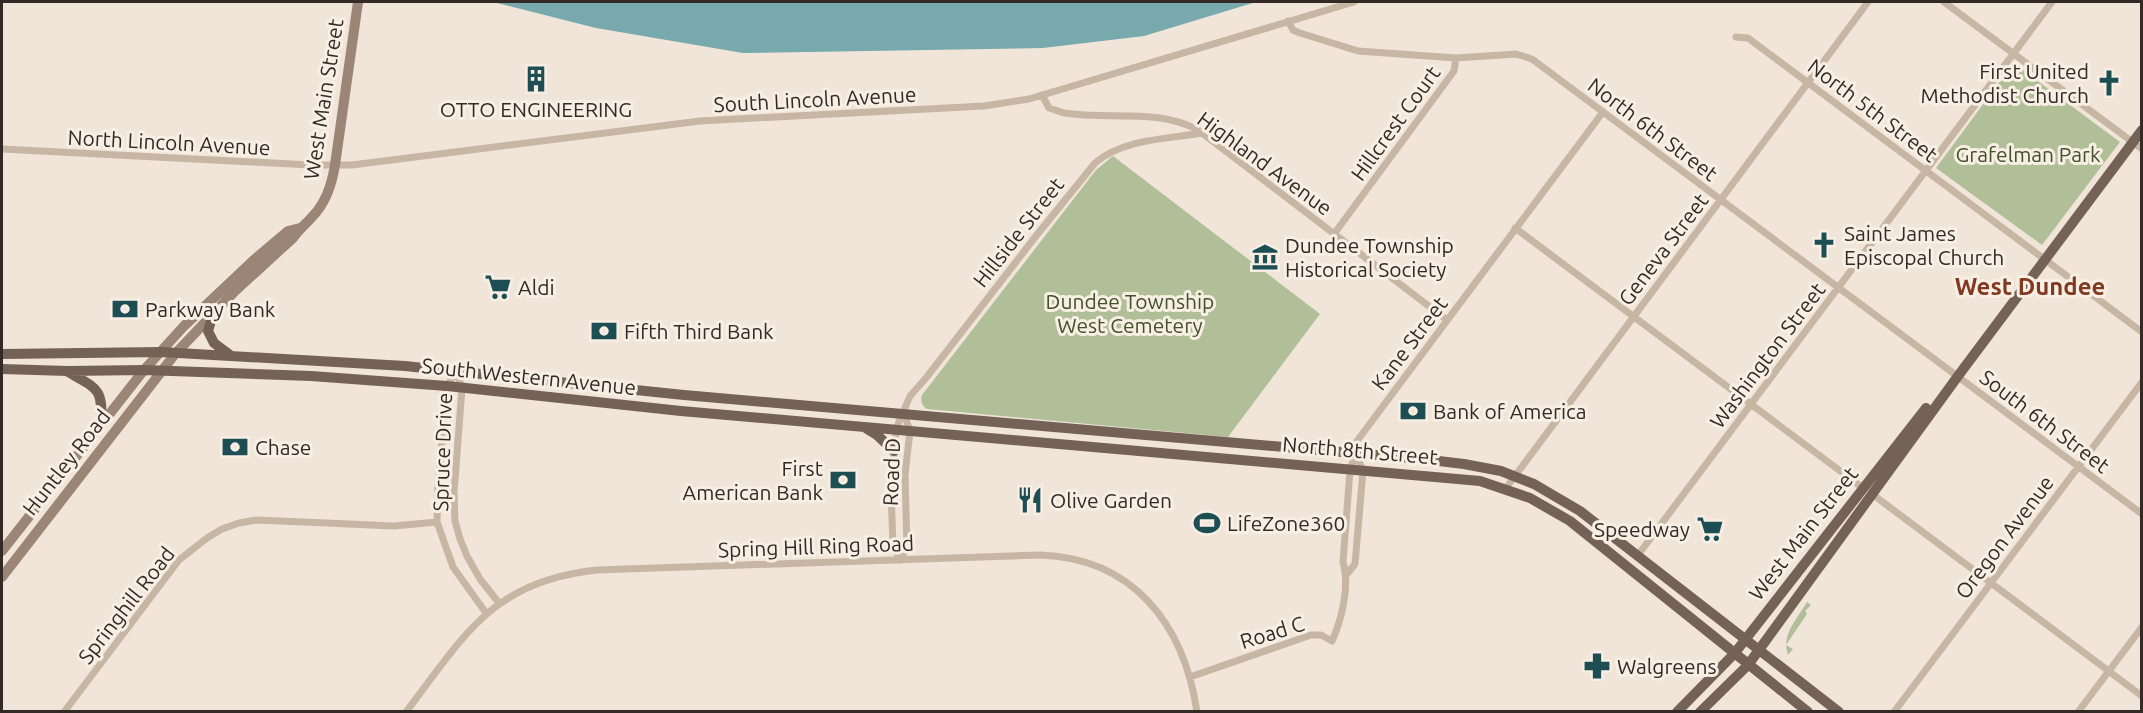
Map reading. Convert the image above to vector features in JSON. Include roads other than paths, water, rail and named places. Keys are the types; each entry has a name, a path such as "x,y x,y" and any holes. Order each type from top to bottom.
{"main road":[{"name":"West Main Street","path":"1677,711 1734,654 1867,491 2137,145 2142,130"},
{"path":"213,314 208,331 214,343 231,355"},
{"name":"South Western Avenue","path":"2,354 161,352 231,355 456,371 673,394 904,414"},
{"name":"South Western Avenue","path":"2,369 144,370 311,376 447,386 681,411 910,431"},
{"path":"68,371 93,386 103,400 101,424"},
{"name":"North 8th Street","path":"904,414 1356,453 1464,464 1501,471 1554,495 1580,511 1839,711"},
{"path":"861,427 877,435 894,451"},
{"name":"North 8th Street","path":"910,431 1460,478 1506,488 1541,503 1570,521 1808,711"},
{"path":"1185,455 1187,439"},
{"name":"West Main Street","path":"1700,711 1748,665 1867,491"}],"street":[{"name":"West Main Street","path":"161,371 213,314 293,238 322,204 331,183 335,165 358,2"},
{"name":"South Lincoln Avenue","path":"335,165 403,160 700,121 1012,103 1354,2"},
{"name":"Geneva Street","path":"1506,488 1868,2"},
{"path":"1944,2 2137,145"},
{"name":"Washington Street","path":"1638,555 2052,2"},
{"name":"North 6th Street","path":"1288,21 1293,30 1350,50 1456,58 1516,54 1527,57 1958,376"},
{"name":"North 5th Street","path":"1736,37 1748,38 2142,332"},
{"name":"Hillcrest Court","path":"1334,234 1454,71 1456,58"},
{"name":"Highland Avenue","path":"1042,95 1049,108 1061,113 1168,119 1185,124 1202,133 1447,320"},
{"name":"Kane Street","path":"1356,453 1357,441 1603,112"},
{"name":"Hillside Street","path":"904,414 910,396 1098,160 1126,146 1202,133"},
{"name":"North Lincoln Avenue","path":"2,149 335,165"},
{"name":"West Main Street","path":"144,370 184,326 255,259 288,231 300,228"},
{"path":"1515,228 2142,696"},
{"name":"Huntley Road","path":"2,551 144,370"},
{"name":"Huntley Road","path":"2,577 161,371"},
{"name":"Spruce Drive","path":"456,371 447,386 437,522 453,567 486,613"},
{"name":"Spruce Drive","path":"456,371 462,388 454,493 455,521 467,556 480,579 500,603"},
{"name":"South 6th Street","path":"1958,376 2142,514"},
{"name":"Oregon Avenue","path":"1894,711 2142,382"},
{"name":"Road D","path":"900,560 893,546 891,491 896,429 904,414"},
{"name":"Road D","path":"900,560 907,548 905,475 910,431 904,414"},
{"name":"Road C","path":"1190,677 1311,635 1321,635 1332,641 1340,622 1347,574 1343,562 1350,470 1356,453"},
{"name":"Road C","path":"1347,574 1355,564 1363,471 1356,453"},
{"name":"Springhill Road","path":"64,711 179,560 222,529 257,520 394,526 437,522"},
{"name":"Spring Hill Ring Road","path":"406,711 460,641 486,613 542,580 588,571 1047,555 1078,559 1101,567 1132,586 1155,609 1175,637 1190,677 1197,711"},
{"path":"2078,711 2142,627"}],"water":[{"path":"493,2 1256,2 1144,36 1043,48 743,53 596,28"}],"place":[{"name":"OTTO ENGINEERING","path":"536,79"},
{"name":"First United Methodist Church","path":"2109,83"},
{"name":"Saint James Episcopal Church","path":"1824,245"},
{"name":"Dundee Township Historical Society","path":"1265,257"},
{"name":"Aldi","path":"498,287"},
{"name":"Parkway Bank","path":"125,309"},
{"name":"Fifth Third Bank","path":"604,331"},
{"name":"Bank of America","path":"1413,411"},
{"name":"Chase","path":"235,447"},
{"name":"First American Bank","path":"843,480"},
{"name":"Olive Garden","path":"1030,500"},
{"name":"LifeZone360","path":"1207,523"},
{"name":"Speedway","path":"1710,529"},
{"name":"Walgreens","path":"1597,666"}],"district":[{"name":"West Dundee","path":"2030,286"}],"park label":[{"name":"Grafelman Park","path":"2028,154"},
{"name":"Dundee Township West Cemetery","path":"1130,313"}]}
